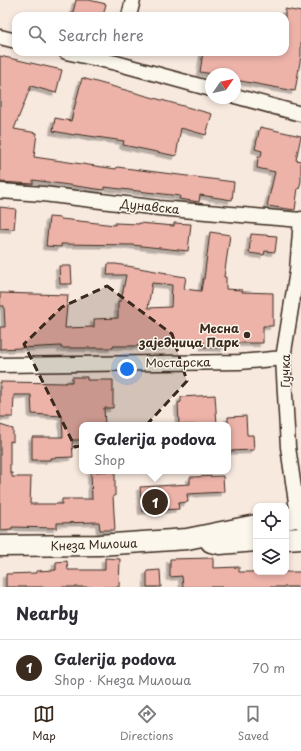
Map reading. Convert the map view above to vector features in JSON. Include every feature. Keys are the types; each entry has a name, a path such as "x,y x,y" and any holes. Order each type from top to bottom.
{"main road":[{"name":"Кнеза Милоша","path":"0,546 99,545 187,539 253,526"},
{"path":"289,540 301,538"},
{"name":"Кнеза Милоша","path":"187,539 220,544 253,541"}],"street":[{"path":"130,12 133,0"},
{"path":"0,37 12,40"},
{"path":"101,56 118,58 205,87"},
{"path":"241,98 301,114"},
{"name":"Дунавска","path":"0,191 44,194 159,208 301,220"},
{"name":"Гучка","path":"296,518 288,447 283,358 297,270 301,220"},
{"name":"Мостарска","path":"0,365 240,362 283,358"}],"highlighted area":[{"path":"107,286 172,334 187,381 140,432 75,447 24,344 62,307"}],"building":[{"path":"76,0 89,0 106,4 104,12 73,12"},
{"path":"285,9 301,12 301,56 295,91 241,81 241,68 205,68 205,73 200,72 202,56 289,56 289,12 285,12"},
{"path":"0,56 62,70 56,93 31,86 14,129 37,133 34,157 116,169 117,167 234,182 232,200 200,195 199,202 179,199 180,196 104,187 104,190 33,180 33,184 0,182"},
{"path":"82,78 212,114 206,135 181,128 176,156 123,145 124,141 53,131 55,118 71,121"},
{"path":"260,127 301,136 296,160 301,161 301,181 299,189 298,188 295,210 267,206 275,172 257,168 258,157 261,157 262,151 255,149"},
{"path":"0,207 16,209 14,229 0,228"},
{"path":"49,217 115,225 115,223 139,223 174,226 174,223 191,224 188,251 132,245 61,244 61,247 46,246"},
{"path":"210,232 230,235 224,277 226,277 226,289 242,290 242,292 273,293 273,326 263,326 263,343 225,343 225,348 204,347 204,342 167,342 167,346 61,348 61,346 0,349 0,327 5,327 4,306 0,306 0,293 68,295 65,328 94,327 94,319 118,318 118,301 121,301 126,275 107,275 108,264 116,264 186,277 184,289 201,291","holes":["152,283 172,285 171,307 148,308"]},
{"path":"251,234 277,236 275,252 265,251 264,255 249,253"},
{"path":"59,266 71,266 72,284 60,284"},
{"path":"72,377 87,377 87,380 113,380 113,408 104,408 105,422 79,422 79,440 72,440 73,457 50,458 50,460 32,460 32,437 63,437 62,416 32,414 31,395 14,395 13,417 0,417 0,382 72,382"},
{"path":"215,395 217,422 179,422 178,403 181,402 181,397"},
{"path":"246,416 247,435 253,435 254,450 231,451 231,422 228,422 228,417"},
{"path":"0,425 13,429 13,442 10,441 10,473 12,473 12,477 31,477 30,504 62,504 62,499 92,499 91,474 115,474 115,496 113,496 115,530 100,530 99,522 57,523 57,528 12,527 12,529 0,530"},
{"path":"223,476 224,492 187,494 188,502 178,503 179,509 142,511 140,487 190,484 190,477"},
{"path":"105,558 120,559 119,587 6,587 6,574 36,573 36,571 56,570 56,562 67,561 68,570 105,570"},
{"path":"213,558 213,568 239,567 239,572 253,572 253,575 289,575 289,572 301,572 301,587 183,587 182,576 170,577 170,559"},
{"path":"160,570 161,587 147,587 147,571"}],"place":[{"name":"Месна заједница Парк","path":"247,335"},
{"name":"Galerija podova","path":"155,502"}]}
